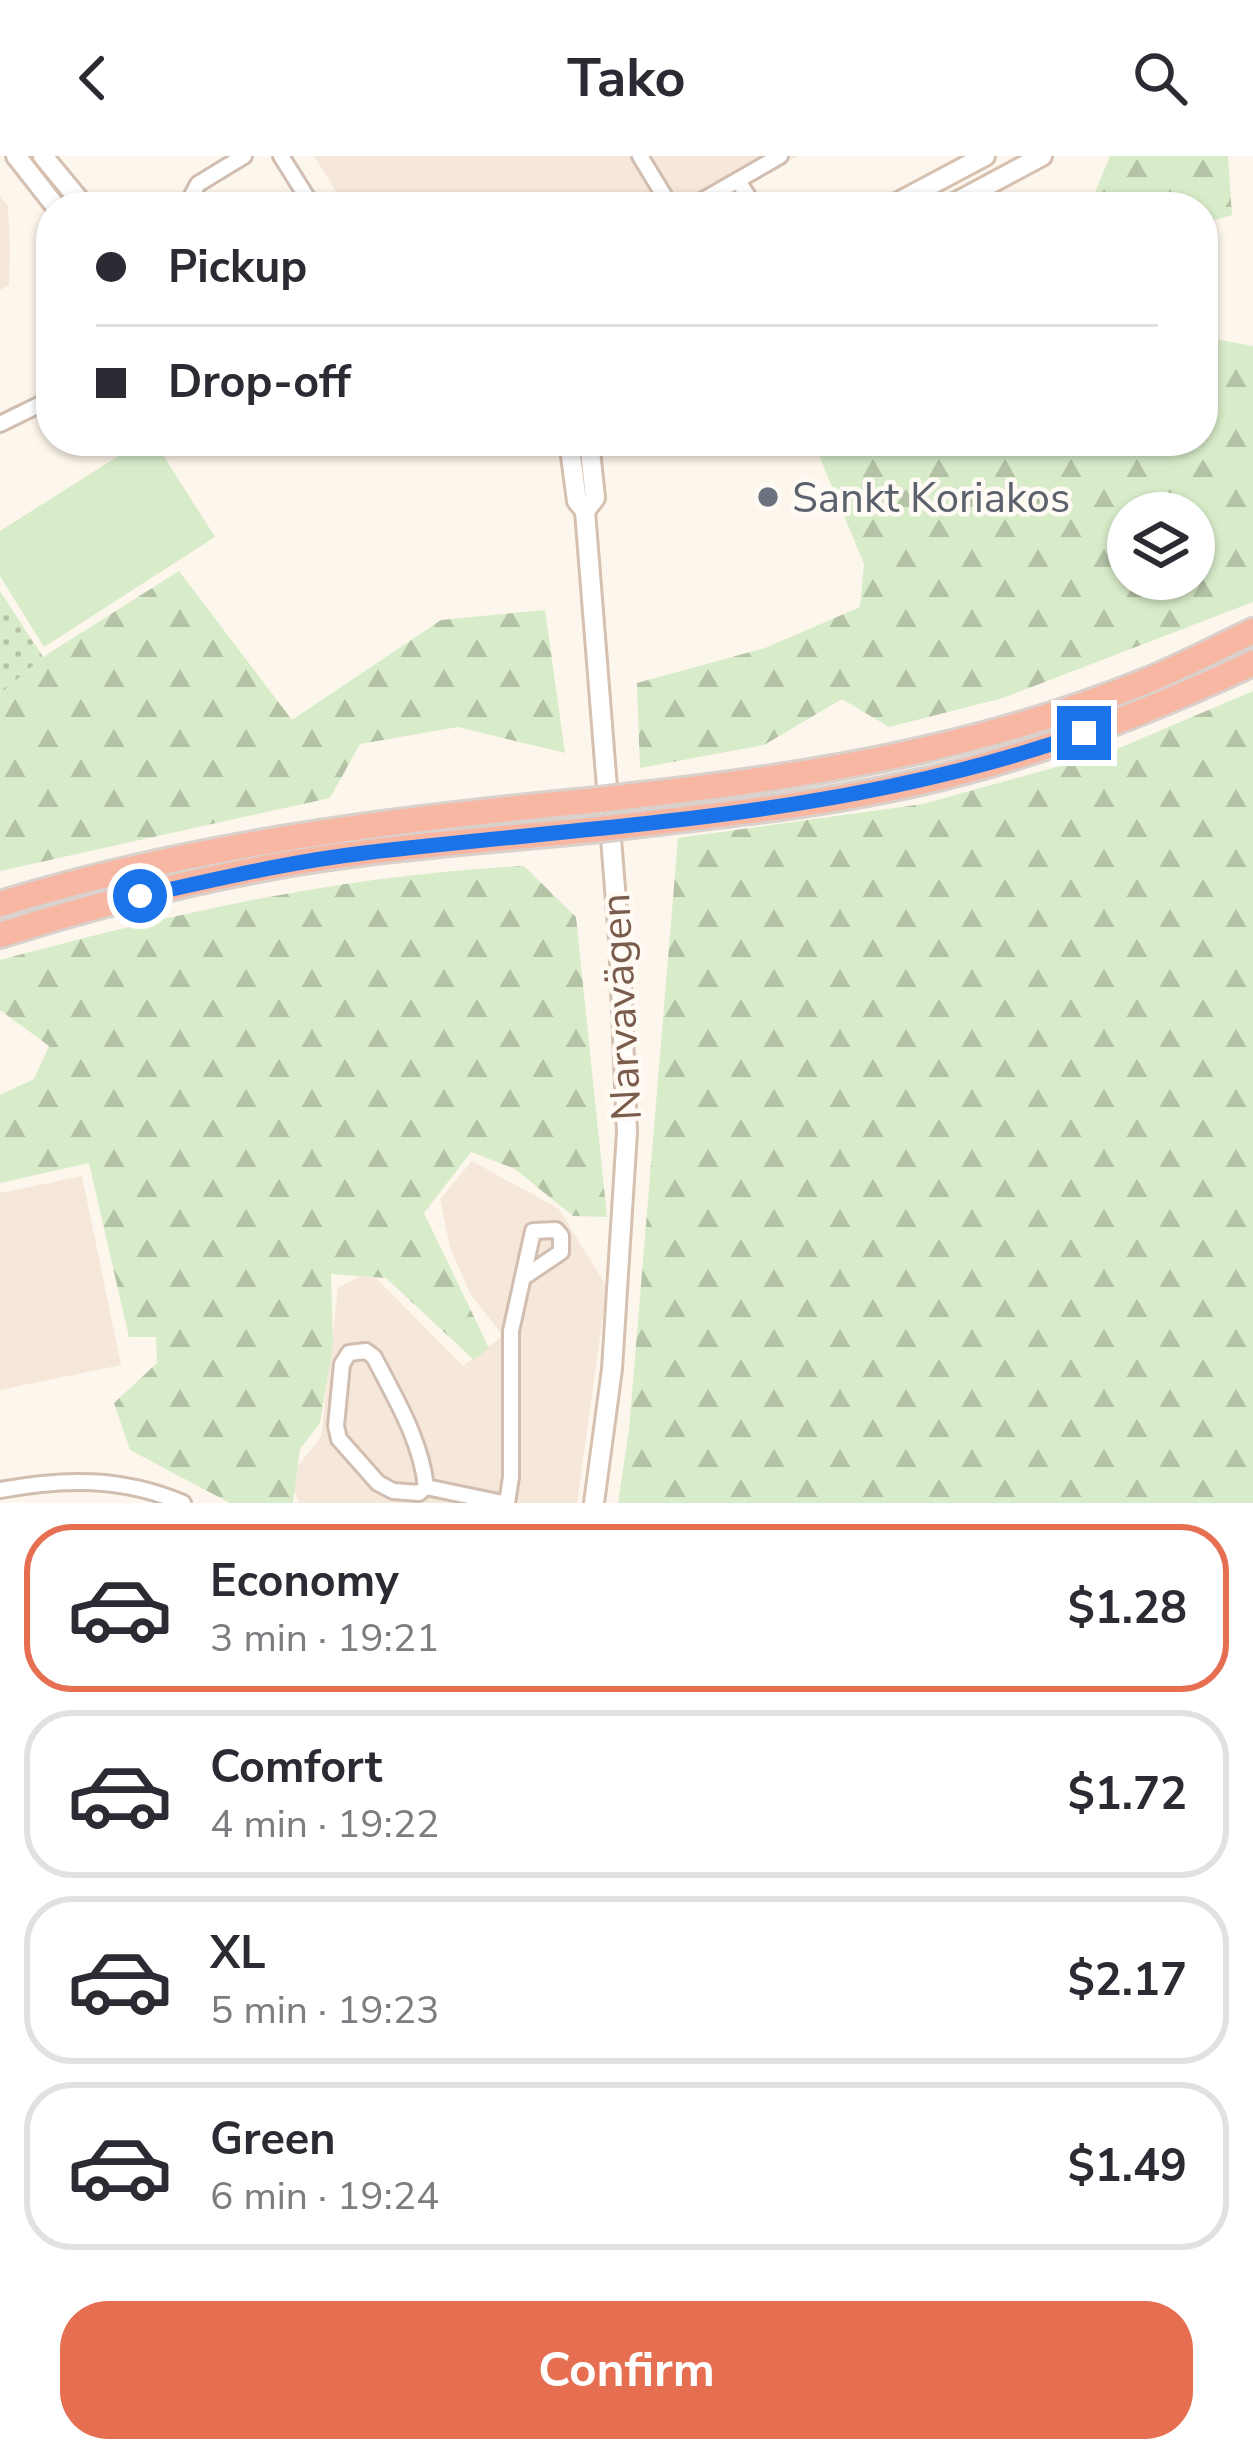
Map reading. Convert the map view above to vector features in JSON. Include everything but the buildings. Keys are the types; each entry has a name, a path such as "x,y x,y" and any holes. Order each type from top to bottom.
{"highway":[{"path":"0,904 68,883 274,838 785,778 963,741 1144,682 1253,631"},
{"path":"0,935 97,906 268,868 362,853 792,807 974,769 1115,722 1253,663"}],"main road":[{"path":"16,156 44,192"},
{"path":"43,156 73,192"},
{"path":"917,192 985,156"},
{"path":"974,192 1042,156"},
{"name":"Narvavägen","path":"571,456 577,501 585,511 619,939 627,1132 612,1369 594,1503"},
{"name":"Narvavägen","path":"585,511 595,498 591,456"}],"street":[{"path":"194,192 198,184 244,156"},
{"path":"281,156 304,192"},
{"path":"640,156 662,192"},
{"path":"718,192 780,156"},
{"path":"738,181 745,192"},
{"path":"0,424 36,407"},
{"path":"425,1487 505,1503 512,1477 511,1331 524,1277"},
{"path":"366,1351 374,1357 404,1414 424,1466 425,1487 419,1493 401,1492 378,1484 339,1439 342,1364 349,1353 366,1351"},
{"path":"0,1490 83,1480 134,1486 183,1503"}],"shaded area":[{"path":"314,156 798,156 735,192 337,192"},
{"path":"0,196 8,206 10,251 9,285 0,290"},
{"path":"472,1161 559,1209 607,1287 577,1503 299,1503 289,1477 321,1437 338,1288 369,1271 463,1366 503,1336 471,1295 450,1248 440,1199"},
{"path":"82,1176 121,1365 0,1390 0,1193"}],"green space":[{"path":"1110,156 1228,156 1232,215 1218,219 1218,192 1095,192"},
{"path":"1218,340 1253,346 1253,602 1003,698 889,727 842,699 764,745 640,768 637,683 765,648 860,607 864,564 819,456 1218,456"},
{"path":"118,456 164,456 215,537 44,647 0,576 0,531"},
{"path":"179,571 292,720 441,620 545,610 565,753 458,727 360,744 330,798 0,871 0,694 43,657"},
{"path":"0,591 43,657 0,694"},
{"path":"1253,691 1253,1503 618,1503 629,1430 678,838 923,804 1110,752"},
{"path":"524,866 576,917 607,1217 573,1216 515,1169 471,1152 424,1213 489,1348 474,1360 386,1278 331,1274 333,1345 320,1423 300,1449 293,1503 230,1503 130,1450 114,1403 157,1363 156,1337 129,1337 89,1163 0,1183 0,1095 34,1079 49,1046 0,1010 0,960 130,927 325,887"}],"place":[{"name":"Sankt Koriakos","path":"768,497"}],"route":[{"path":"140,896 362,853 792,807 974,769 1084,733"}]}
